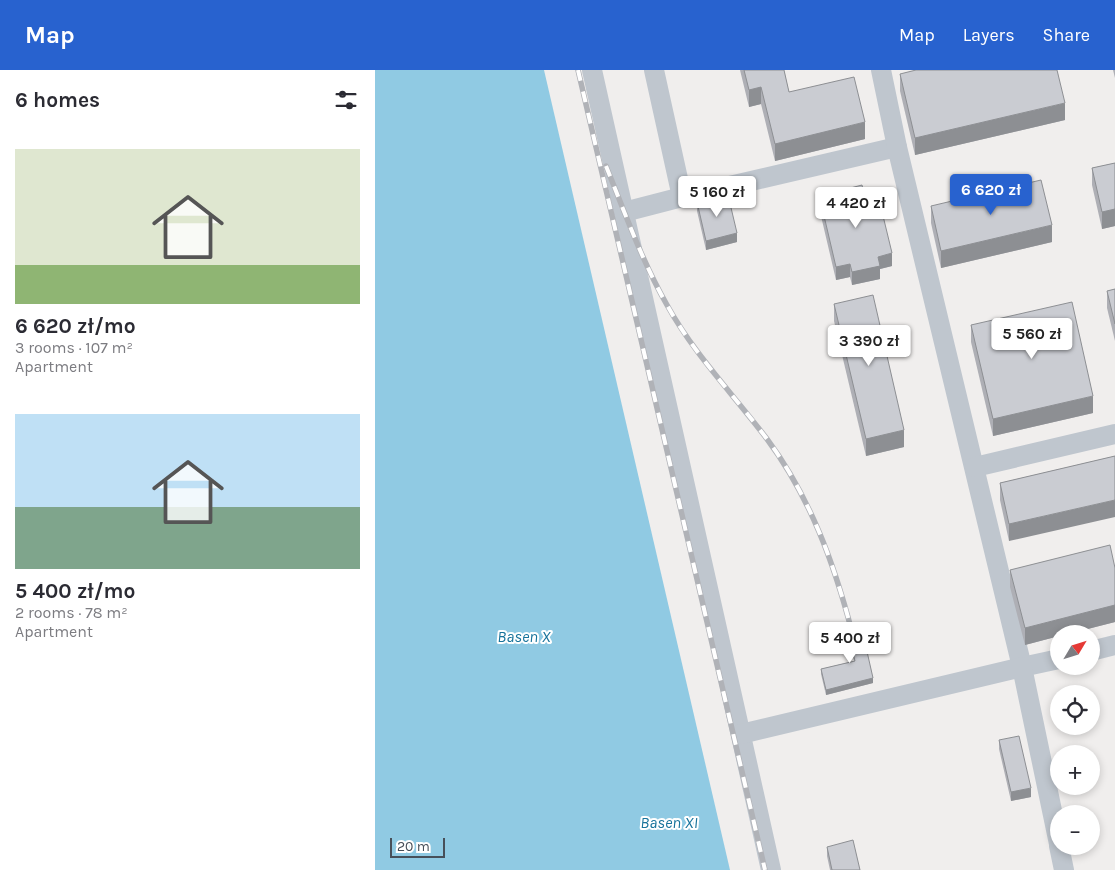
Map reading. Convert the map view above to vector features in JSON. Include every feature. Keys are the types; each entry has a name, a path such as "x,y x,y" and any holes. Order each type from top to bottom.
{"lane":[{"path":"592,70 771,870"},
{"path":"654,70 683,197"},
{"path":"881,70 897,147 1022,667 1051,805"},
{"path":"624,212 897,147"},
{"path":"975,467 1115,434"},
{"path":"1100,649 1115,645"},
{"path":"741,734 1050,661"},
{"path":"1061,855 1064,870"}],"water":[{"name":"Basen X","path":"375,70 544,70 730,870 375,870"}],"building":[{"path":"744,70 784,70 789,92 854,77 865,122 775,144 761,87 749,90"},
{"path":"916,70 1057,70 1065,103 915,138 900,74"},
{"path":"1115,163 1115,209 1102,212 1092,168"},
{"path":"1041,180 1052,225 941,251 931,206"},
{"path":"862,185 864,194 877,191 892,253 878,257 880,266 852,272 850,264 836,267 821,203 833,200 831,193"},
{"path":"728,195 737,233 706,241 697,202"},
{"path":"1115,289 1115,324 1107,291"},
{"path":"873,295 904,430 866,439 834,304"},
{"path":"1072,302 1093,396 993,419 971,325"},
{"path":"1115,456 1115,500 1009,524 1000,483"},
{"path":"1110,545 1115,568 1115,605 1025,628 1010,570"},
{"path":"861,625 873,678 826,690 821,669 855,661 847,629"},
{"path":"1019,736 1031,788 1011,792 999,740"},
{"path":"853,840 860,870 832,870 827,847"}],"railway":[{"path":"578,70 765,870"},
{"path":"606,166 634,237 667,305 689,340 767,439 796,484 829,556 852,632"}],"water label":[{"name":"Basen XI","path":"669,822"}]}
